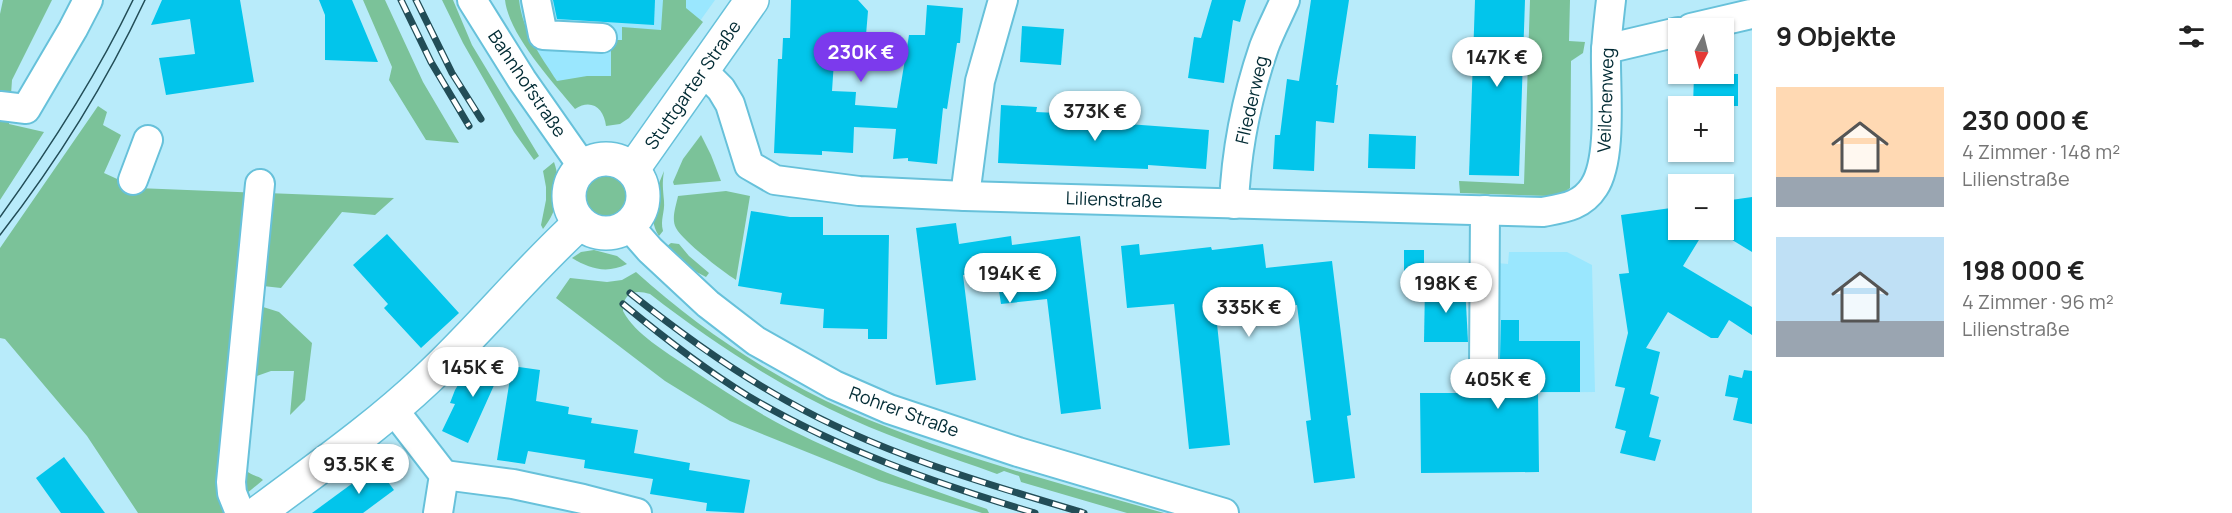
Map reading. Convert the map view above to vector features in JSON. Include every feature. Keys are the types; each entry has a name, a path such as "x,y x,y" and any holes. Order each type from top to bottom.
{"main road":[{"name":"Stuttgarter Straße","path":"633,169 752,0"},
{"path":"609,159 621,162 633,169 644,192 643,205 638,217 617,233 604,234 591,231 580,223 571,208 569,190 573,179 583,167 595,160 609,159"},
{"path":"258,513 393,409 427,379 501,288 580,223"}],"street":[{"path":"0,106 26,109 88,0"},
{"name":"Bahnhofstraße","path":"472,0 522,80 583,167"},
{"path":"536,0 543,35 602,38"},
{"path":"965,196 980,81 1003,0"},
{"name":"Fliederweg","path":"1234,204 1235,182 1249,101 1265,46 1285,0"},
{"name":"Veilchenweg","path":"1586,196 1595,186 1604,160 1606,49 1611,0"},
{"path":"1734,18 1751,14"},
{"path":"1606,49 1668,34"},
{"name":"Lilienstraße","path":"703,70 730,104 749,165 775,180 822,187 965,196 1543,212 1573,207 1586,196"},
{"path":"133,180 148,140"},
{"path":"240,513 232,493 231,482 260,184"},
{"path":"1484,368 1485,210"},
{"name":"Rohrer Straße","path":"629,226 650,250 708,304 756,341 834,386 889,409 1018,452 1224,513"},
{"path":"393,409 444,475 513,483 637,513"},
{"path":"438,513 444,475"}],"shaded area":[{"path":"511,0 715,0 639,106 604,110 596,104 585,103 575,106 517,26"},
{"path":"1509,252 1567,252 1592,265 1595,392 1499,393 1497,263 1508,264"}],"green space":[{"path":"3,0 52,0 12,80 9,124 44,132 0,200 0,14"},
{"path":"363,0 385,0 423,82 459,143 426,140 389,80 392,67"},
{"path":"442,0 453,0 472,45 539,156 534,160 514,132 463,43"},
{"path":"505,0 519,0 528,33 557,81 587,76 611,76 611,40 622,40 622,27 661,30 663,0 686,0 686,8 703,22 629,118 620,124 606,126 600,110 592,105 575,109 544,71 514,28"},
{"path":"1530,0 1570,0 1569,41 1585,42 1583,53 1571,61 1570,188 1563,193 1549,196 1460,193 1459,181 1524,184"},
{"path":"98,106 107,112 103,125 121,135 104,173 137,188 394,198 375,215 342,212 281,288 263,286 260,306 279,312 312,343 305,400 290,415 294,371 271,371 248,379 246,470 263,480 223,513 138,513 87,436 5,339 0,338 0,248"},
{"path":"701,135 721,181 674,185 673,182 683,159"},
{"path":"554,162 558,180 558,197 553,214 543,229 541,225 546,187 543,171"},
{"path":"664,171 663,231 659,236 653,220 653,212 655,195"},
{"path":"601,174 611,174 623,181 630,193 630,203 623,215 611,222 601,222 586,211 582,203 582,193 593,178"},
{"path":"726,191 750,196 736,280 686,240 676,228 674,221 678,196"},
{"path":"671,243 679,244 709,273 706,277 683,265 666,247"},
{"path":"594,250 617,256 627,264 612,269 599,269 572,258 581,252"},
{"path":"636,272 684,313 736,350 819,398 886,427 964,455 1164,513 1127,513 1021,482 1019,476 1004,471 997,474 887,434 824,406 772,378 698,330 650,294 634,292 627,296 623,311 635,328 670,355 750,407 837,452 987,509 989,513 982,513 879,481 730,421 665,381 556,298 570,278 607,282 622,280"}],"building":[{"path":"162,0 240,0 254,82 166,95 159,58 195,54 190,19 151,25"},
{"path":"319,0 352,0 378,62 325,60 325,15"},
{"path":"553,0 655,0 654,25 557,19"},
{"path":"791,0 858,0 868,11 865,47 835,46 832,91 856,92 855,105 897,108 909,35 925,35 927,5 963,8 960,43 957,43 947,109 943,108 937,164 908,161 908,158 893,159 896,129 854,127 853,153 822,151 822,155 774,153 778,59 782,59 783,38 790,38"},
{"path":"1212,0 1246,0 1240,22 1233,20 1224,83 1188,78 1194,37 1201,38"},
{"path":"1311,0 1349,0 1336,85 1338,85 1334,123 1316,121 1314,171 1273,169 1275,135 1280,135 1287,79 1299,81"},
{"path":"1475,0 1525,0 1519,176 1469,175"},
{"path":"1022,26 1064,29 1061,65 1020,62"},
{"path":"1734,74 1738,74 1738,106 1734,106 1734,96 1693,96 1694,84 1734,84"},
{"path":"1001,105 1037,107 1036,112 1101,115 1101,122 1209,130 1206,169 1148,165 1148,169 998,163"},
{"path":"1369,134 1416,136 1415,169 1368,168"},
{"path":"1752,197 1752,252 1732,240 1734,200"},
{"path":"1668,208 1668,240 1699,240 1683,266 1752,307 1752,335 1729,320 1718,338 1711,338 1668,312 1646,348 1660,352 1650,394 1659,397 1649,437 1661,440 1655,461 1620,453 1626,431 1615,428 1625,388 1615,386 1628,333 1619,274 1629,273 1621,215"},
{"path":"751,211 790,217 823,217 823,235 889,235 887,339 868,339 868,329 823,328 824,309 780,304 782,293 738,286"},
{"path":"956,223 959,244 1011,236 1012,245 1080,236 1101,409 1061,414 1047,299 1001,304 996,271 963,275 976,380 936,385 916,228"},
{"path":"387,234 459,313 421,348 384,308 388,304 353,265"},
{"path":"1139,244 1140,255 1263,244 1266,268 1332,261 1351,415 1347,416 1355,478 1314,483 1306,421 1311,420 1297,305 1252,309 1250,292 1214,296 1230,445 1189,449 1174,304 1127,308 1121,246"},
{"path":"1404,250 1424,250 1424,274 1404,274"},
{"path":"1425,285 1465,285 1468,342 1424,342"},
{"path":"1501,320 1519,320 1519,341 1580,341 1580,392 1538,392 1539,472 1421,473 1420,393 1499,393"},
{"path":"509,352 468,443 442,431 455,404 450,403 455,390 463,377 478,363"},
{"path":"512,366 540,370 536,401 569,407 568,414 592,418 591,423 638,430 634,453 690,463 689,470 750,480 744,513 706,511 707,503 650,494 653,479 584,468 585,460 528,451 525,464 497,460"},
{"path":"1744,370 1752,371 1752,424 1733,420 1738,398 1725,396 1729,375 1742,378"},
{"path":"64,457 105,513 61,513 36,478"},
{"path":"376,466 394,490 363,513 312,513"}],"tram line":[{"path":"0,217 71,112 104,57 133,0"},
{"path":"0,235 61,150 97,92 145,0"}],"railway":[{"path":"401,0 431,62 469,126"},
{"path":"416,0 452,73 481,119"},
{"path":"630,293 726,364 822,420 932,465 1084,513"},
{"path":"623,304 716,375 748,396 817,433 888,464 1035,513"}]}
